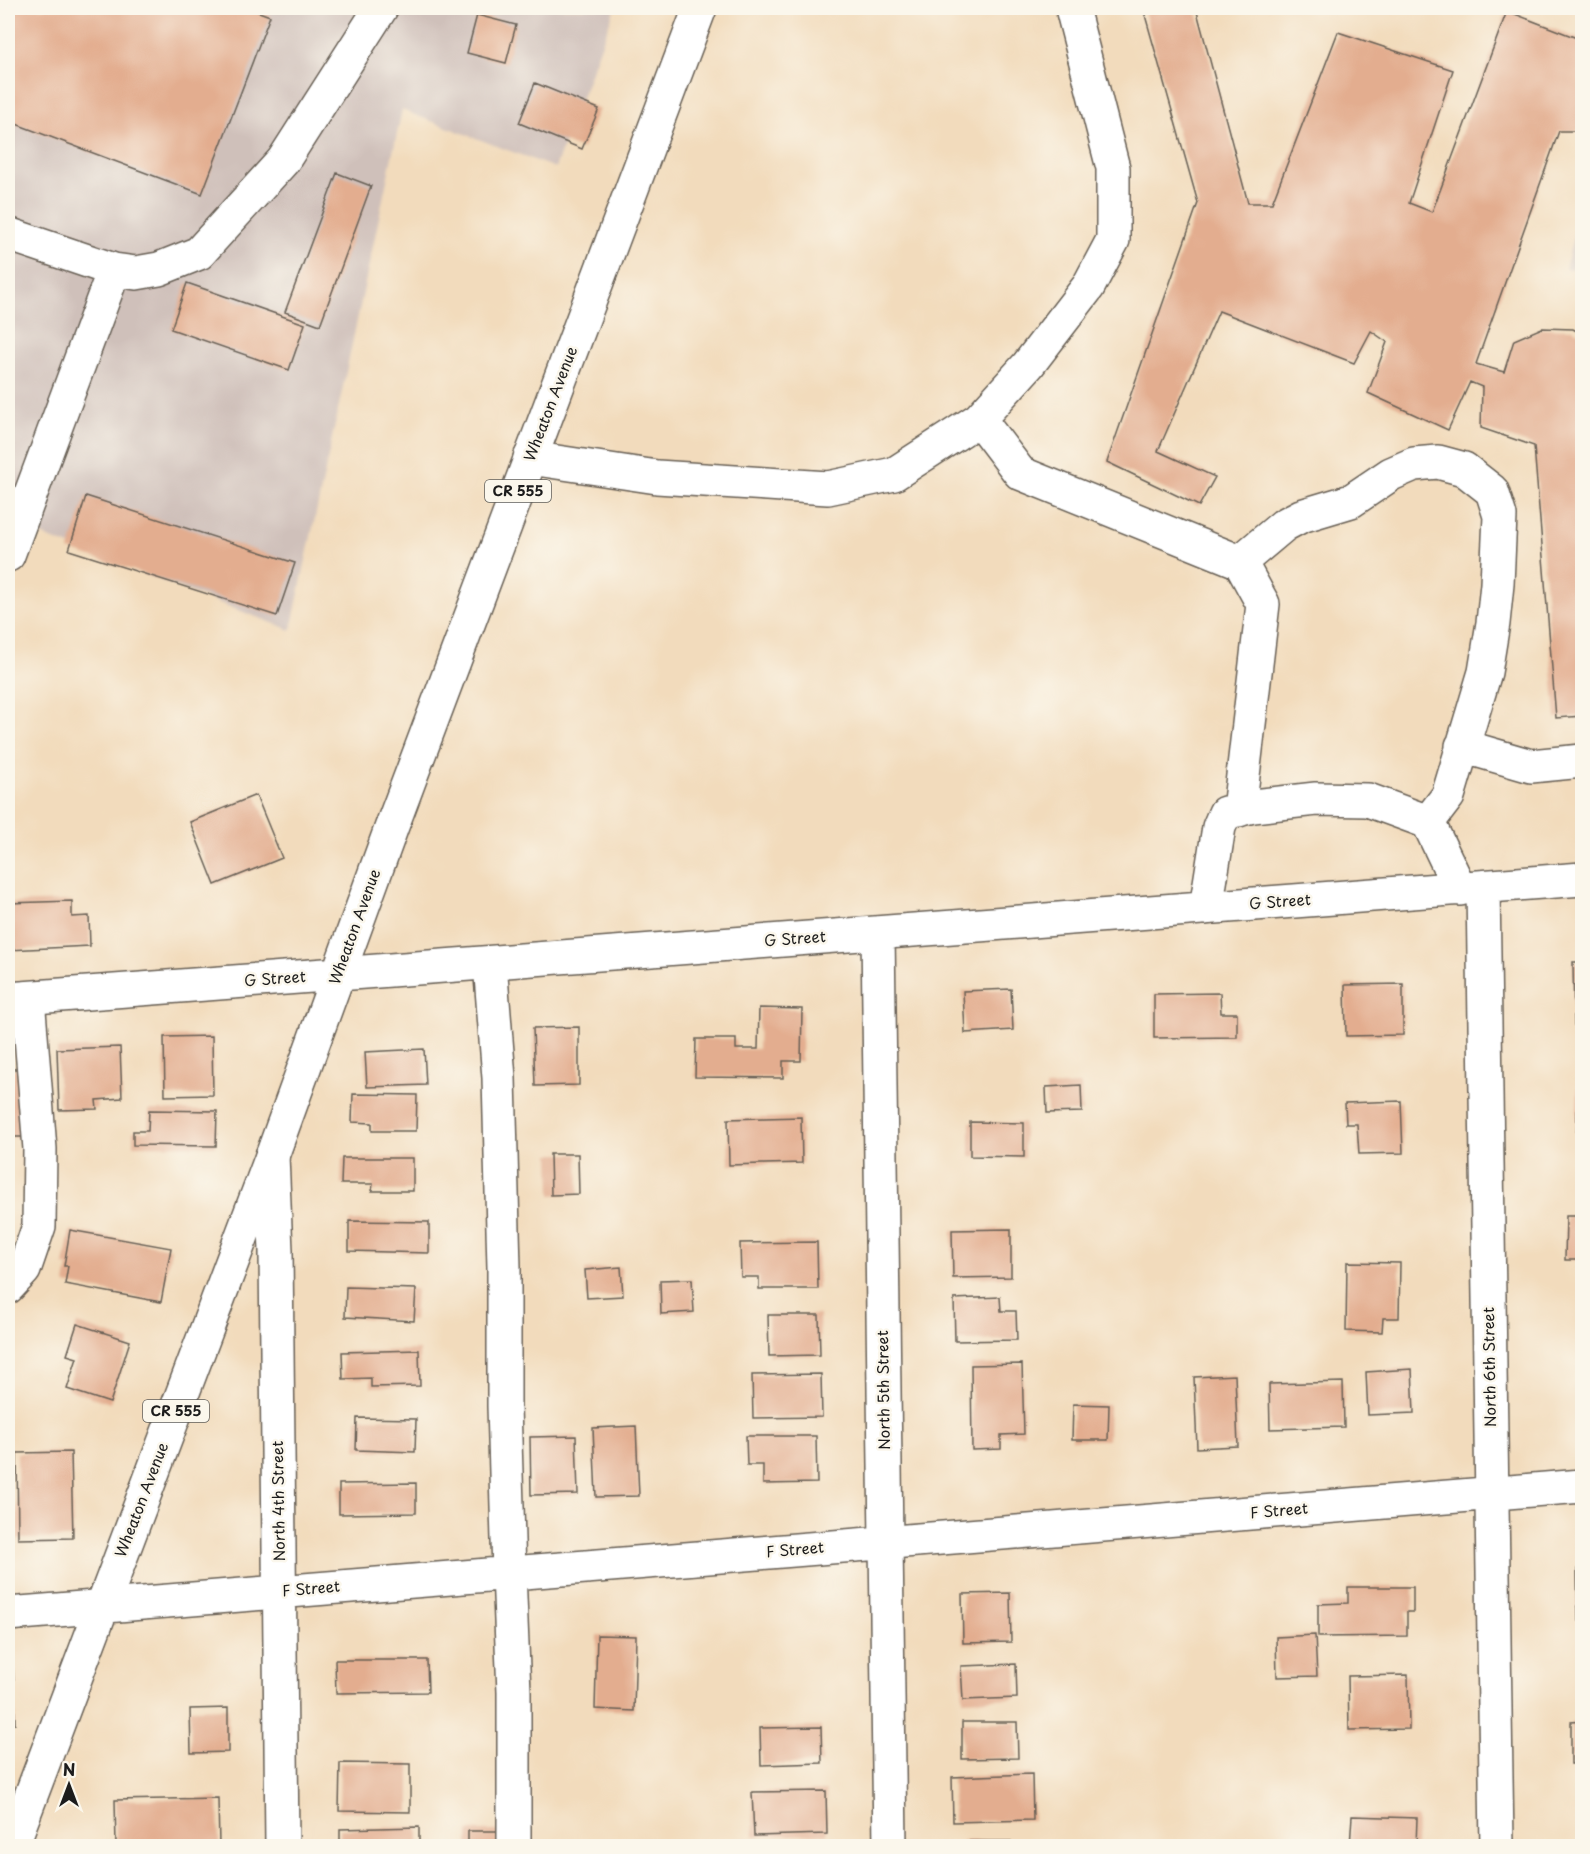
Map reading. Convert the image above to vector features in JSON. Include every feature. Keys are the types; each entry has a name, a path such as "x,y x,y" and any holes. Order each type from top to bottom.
{"street":[{"path":"8,234 114,270 136,273 159,269 199,253 283,161 381,8"},
{"name":"Wheaton Avenue","path":"12,1846 700,8"},
{"path":"530,458 657,477 828,488 894,474 978,419 1028,364 1088,287 1113,240 1113,168 1072,8"},
{"path":"8,555 114,270"},
{"path":"978,419 1020,473 1240,562 1263,604 1239,810"},
{"path":"1240,562 1284,525 1301,516 1351,501 1391,474 1414,464 1438,462 1464,469 1492,491 1500,516 1497,584 1485,672 1448,796 1428,822"},
{"path":"1462,746 1531,766 1582,762"},
{"path":"1206,908 1219,826 1225,813 1253,806 1316,799 1368,800 1428,822 1472,888"},
{"name":"G Street","path":"18,999 1582,879"},
{"name":"North 6th Street","path":"1472,888 1492,1494 1497,1846"},
{"name":"North 5th Street","path":"878,933 890,1846"},
{"path":"490,963 499,1078 504,1268 504,1406 514,1692 514,1846"},
{"path":"8,1287 24,1270 39,1226 39,1149 18,999"},
{"name":"North 4th Street","path":"272,1156 276,1251 282,1846"},
{"name":"F Street","path":"8,1614 1582,1486"}],"shaded area":[{"path":"8,8 615,8 555,168 402,110 291,630 30,531 8,590"},
{"path":"1582,203 1582,268 1565,269"}],"building":[{"path":"8,8 248,8 270,16 202,194 8,121"},
{"path":"1143,8 1196,8 1248,203 1272,203 1338,32 1453,70 1409,203 1432,212 1507,11 1582,40 1582,131 1559,131 1476,364 1504,372 1514,340 1542,328 1573,329 1582,334 1582,716 1556,718 1534,446 1481,428 1482,387 1470,382 1448,430 1368,393 1387,342 1371,331 1354,363 1219,311 1158,451 1215,477 1199,506 1107,462 1198,203"},
{"path":"477,15 516,25 506,63 467,53"},
{"path":"535,83 599,109 582,149 519,123"},
{"path":"337,173 371,186 320,325 285,312"},
{"path":"187,283 305,324 289,370 171,329"},
{"path":"86,496 295,563 277,616 69,550"},
{"path":"256,795 282,858 215,885 190,822"},
{"path":"72,901 72,917 89,916 90,946 8,950 8,903"},
{"path":"1573,962 1582,962 1582,1025 1574,1025"},
{"path":"1403,984 1403,1035 1346,1036 1345,985"},
{"path":"1011,989 1013,1030 965,1033 963,991"},
{"path":"1220,993 1221,1013 1237,1013 1237,1037 1154,1038 1154,994"},
{"path":"759,1008 802,1009 801,1061 783,1061 783,1078 695,1077 696,1039 736,1039 736,1049 758,1049"},
{"path":"579,1027 579,1085 535,1086 533,1028"},
{"path":"212,1036 213,1095 165,1096 164,1037"},
{"path":"120,1047 122,1098 96,1100 97,1109 59,1110 57,1049"},
{"path":"424,1049 426,1085 367,1087 365,1052"},
{"path":"8,1069 24,1069 22,1137 8,1137"},
{"path":"1081,1085 1082,1112 1047,1113 1046,1087"},
{"path":"1578,1088 1582,1088 1582,1143 1576,1143"},
{"path":"353,1094 417,1095 416,1131 372,1131 372,1123 352,1122"},
{"path":"1401,1101 1403,1153 1359,1154 1357,1124 1346,1124 1345,1103"},
{"path":"149,1110 217,1111 216,1146 133,1145 133,1131 148,1131"},
{"path":"801,1117 802,1163 729,1165 728,1119"},
{"path":"970,1122 1024,1123 1024,1157 970,1156"},
{"path":"550,1154 578,1154 579,1194 551,1195"},
{"path":"342,1158 413,1158 413,1191 372,1191 373,1184 341,1184"},
{"path":"1566,1216 1582,1216 1582,1260 1565,1260"},
{"path":"349,1221 429,1222 429,1253 349,1251"},
{"path":"1011,1229 1011,1277 953,1278 952,1230"},
{"path":"70,1230 171,1248 161,1302 65,1284 68,1266 64,1266"},
{"path":"817,1242 818,1289 759,1289 759,1277 741,1277 740,1243"},
{"path":"1347,1262 1400,1263 1399,1318 1383,1318 1382,1332 1346,1331"},
{"path":"621,1267 623,1296 587,1298 585,1270"},
{"path":"692,1279 694,1312 661,1314 660,1280"},
{"path":"346,1287 416,1289 414,1321 345,1317"},
{"path":"1000,1297 1001,1311 1016,1311 1017,1340 955,1341 954,1299"},
{"path":"768,1315 819,1315 820,1355 769,1356"},
{"path":"77,1324 130,1341 110,1403 67,1389 77,1358 67,1355"},
{"path":"1580,1340 1582,1340 1582,1393 1580,1393"},
{"path":"419,1350 420,1386 371,1387 371,1378 343,1379 342,1352"},
{"path":"1022,1364 1024,1434 1001,1435 1001,1449 972,1450 971,1365"},
{"path":"1412,1369 1414,1413 1368,1415 1366,1372"},
{"path":"821,1374 822,1417 753,1418 752,1375"},
{"path":"1235,1375 1238,1446 1197,1448 1194,1377"},
{"path":"1343,1382 1344,1427 1270,1429 1269,1384"},
{"path":"1073,1404 1109,1405 1108,1440 1072,1440"},
{"path":"357,1418 416,1419 415,1452 356,1450"},
{"path":"636,1426 639,1496 596,1497 593,1428"},
{"path":"576,1436 578,1494 531,1495 530,1437"},
{"path":"746,1436 816,1436 817,1483 763,1484 763,1465 747,1465"},
{"path":"71,1452 73,1538 18,1539 17,1453"},
{"path":"416,1483 416,1513 339,1514 339,1484"},
{"path":"1577,1569 1582,1569 1582,1621 1578,1621"},
{"path":"1348,1587 1413,1587 1413,1612 1407,1612 1407,1636 1318,1637 1318,1604 1348,1603"},
{"path":"1010,1593 1011,1642 963,1643 962,1594"},
{"path":"597,1635 636,1636 634,1711 595,1709"},
{"path":"1315,1635 1317,1676 1277,1677 1276,1637"},
{"path":"8,1660 13,1660 15,1724 8,1725"},
{"path":"335,1660 427,1660 428,1692 336,1693"},
{"path":"1016,1664 1017,1698 963,1700 961,1666"},
{"path":"1408,1675 1409,1729 1349,1730 1348,1676"},
{"path":"228,1708 228,1752 191,1753 190,1709"},
{"path":"1582,1721 1582,1764 1571,1764 1571,1722"},
{"path":"962,1722 1017,1722 1018,1758 962,1759"},
{"path":"821,1727 822,1763 761,1765 760,1728"},
{"path":"340,1763 410,1764 410,1812 339,1811"},
{"path":"1032,1774 1033,1820 953,1822 952,1777"},
{"path":"826,1791 827,1834 754,1836 752,1792"},
{"path":"218,1798 219,1846 116,1846 115,1800"},
{"path":"1352,1816 1417,1818 1416,1846 1350,1846"},
{"path":"419,1827 419,1846 340,1846 340,1829"},
{"path":"468,1831 499,1831 499,1846 468,1846"},
{"path":"962,1841 1011,1841 1011,1846 962,1846"}]}
